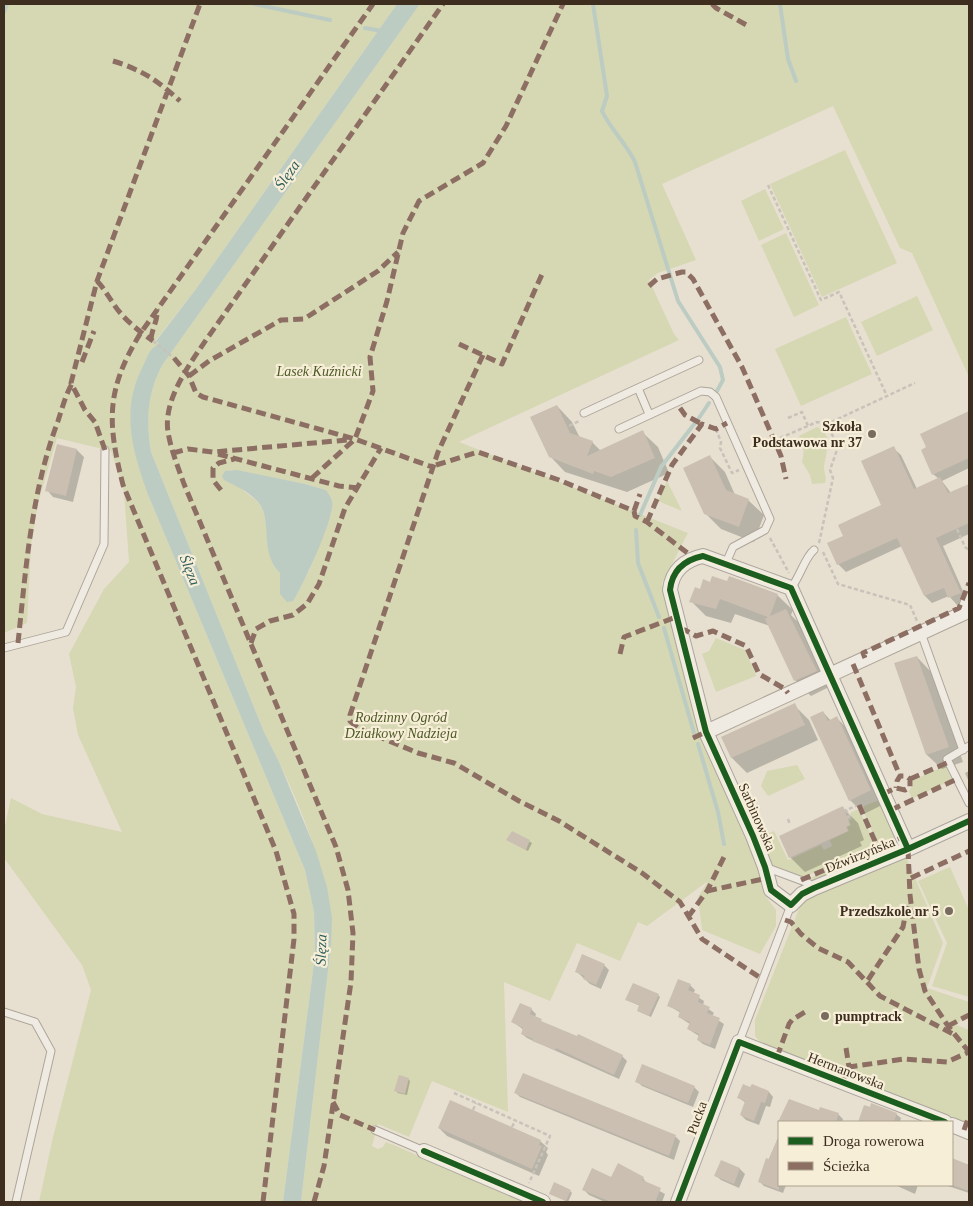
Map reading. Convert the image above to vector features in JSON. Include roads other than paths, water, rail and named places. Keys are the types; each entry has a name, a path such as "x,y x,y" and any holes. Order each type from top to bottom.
{"street":[{"name":"Sarbinowska","path":"726,563 703,556 694,558 677,569 671,579 670,590 706,732 766,867 771,890 791,905"},
{"path":"726,563 793,586 908,849"},
{"path":"706,732 830,674 920,629 966,611 969,599"},
{"name":"Dźwirzyńska","path":"791,905 802,894 814,888 969,821"},
{"name":"Hermanowska","path":"739,1042 942,1121"},
{"name":"Pucka","path":"678,1202 739,1042"},
{"path":"953,1125 969,1132"},
{"path":"424,1151 543,1202"}],"lane":[{"path":"584,413 699,360"},
{"path":"638,388 649,414"},
{"path":"619,429 701,391 710,392 716,398 770,516 769,525 765,530 734,547 726,563"},
{"path":"4,648 66,632 104,544 104,450"},
{"path":"793,586 810,553 814,550"},
{"path":"920,629 966,748 947,759 969,803"},
{"path":"766,867 808,883 814,888"},
{"name":"Pucka","path":"739,1042 791,905"},
{"path":"4,1012 35,1022 51,1051 16,1202"},
{"path":"375,1130 424,1151"}],"water":[{"name":"Ślęza","path":"397,4 420,4 163,364 154,385 149,407 151,452 264,732 279,762 316,851 327,887 332,918 331,945 301,1202 283,1202 315,955 314,912 305,870 149,497 134,448 130,415 136,381 149,353 159,343 156,341 196,289"},
{"path":"237,470 326,490 331,498 332,509 324,535 293,601 287,602 280,594 280,573 273,564 270,555 262,508 250,494 224,480 222,476 225,471"}],"waterway":[{"path":"4,12 7,4"},
{"path":"254,4 330,20"},
{"path":"593,4 607,96 602,111 635,162 678,301 720,367 723,380 717,391"},
{"path":"780,4 788,59 796,81"},
{"path":"365,28 382,31"},
{"path":"699,418 709,403"},
{"path":"640,515 661,467 695,423"},
{"path":"636,530 638,563 659,617"},
{"path":"664,628 694,733"},
{"path":"698,744 718,812 724,844"}],"place":[{"name":"Szkoła Podstawowa nr 37","path":"872,434"},
{"name":"Przedszkole nr 5","path":"949,911"},
{"name":"pumptrack","path":"825,1016"}],"park label":[{"name":"Lasek Kuźnicki","path":"319,371"},
{"name":"Rodzinny Ogród Działkowy Nadzieja","path":"401,726"}]}
